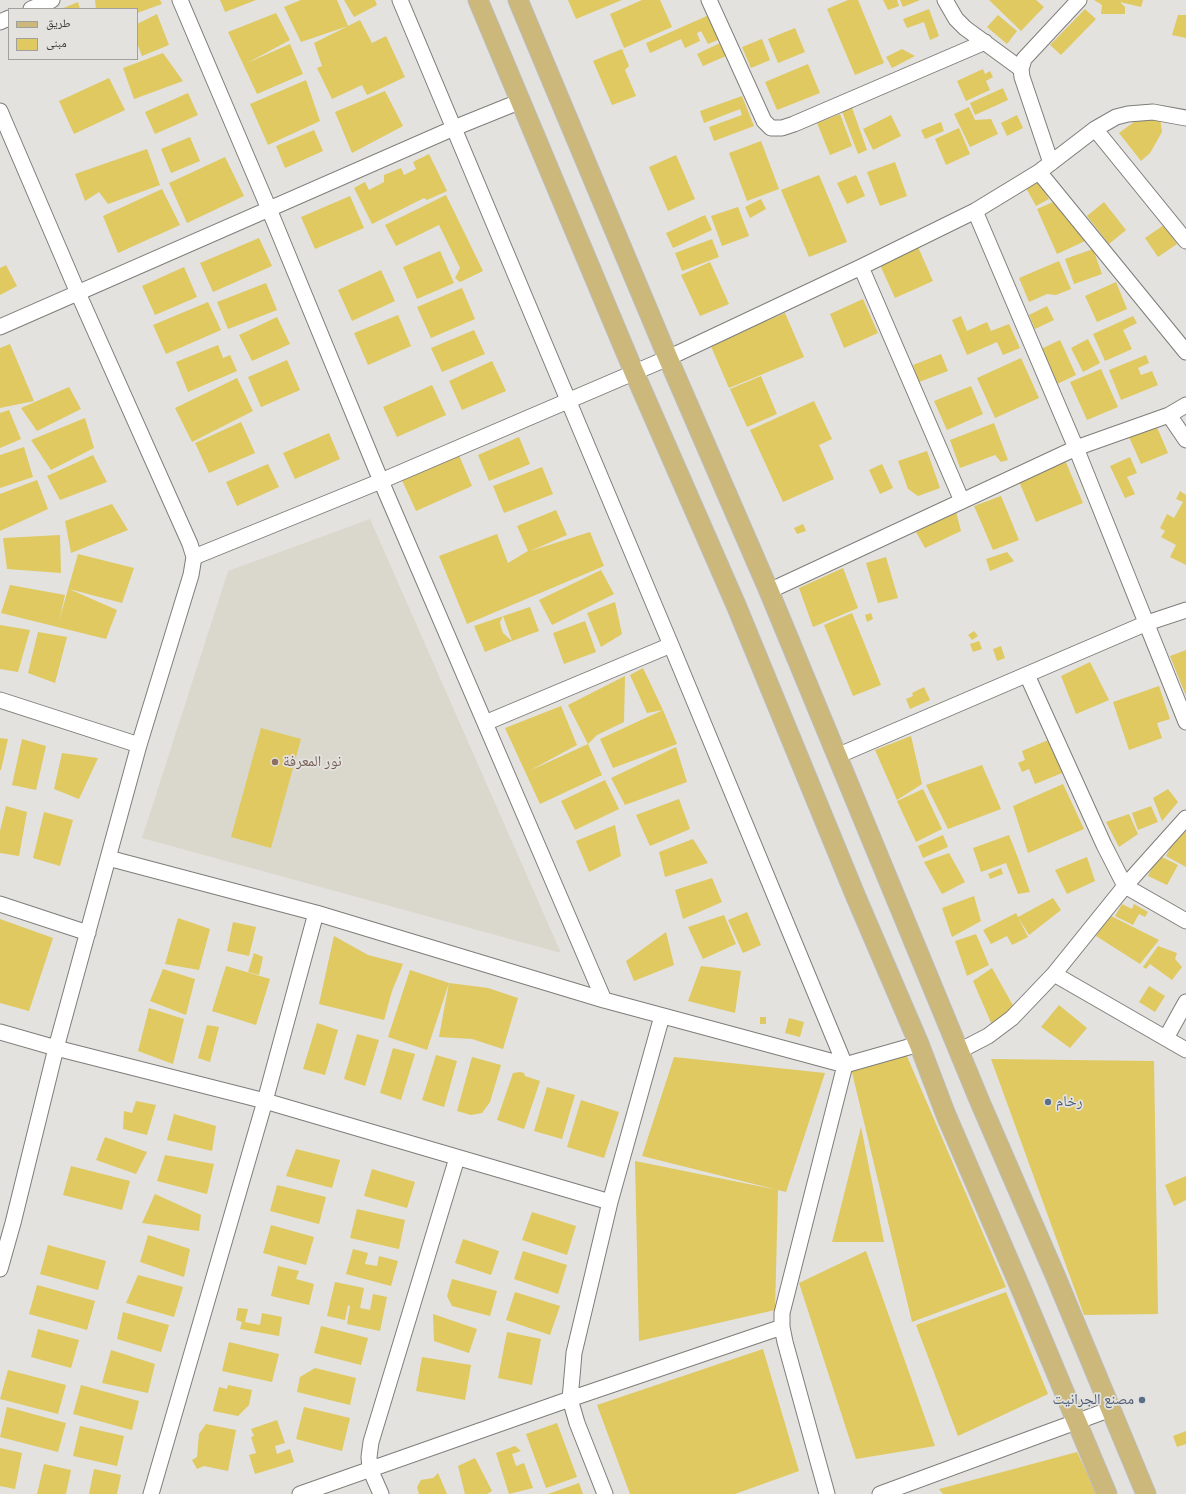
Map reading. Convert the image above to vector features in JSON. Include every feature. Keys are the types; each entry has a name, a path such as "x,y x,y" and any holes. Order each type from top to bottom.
{"main road":[{"path":"478,0 634,372 736,605 856,897 919,1044 946,1116 1107,1494"},
{"path":"518,0 668,358 769,591 983,1109 1146,1494"}],"street":[{"path":"32,8 52,0"},
{"path":"180,0 381,481 604,1000"},
{"path":"400,0 671,645 845,1065 782,1313 782,1327 827,1494"},
{"path":"709,0 764,121 771,128 782,128 794,124 985,42"},
{"path":"945,0 956,19 965,28 1021,69"},
{"path":"1079,0 1024,59 1021,69 1045,168 1186,352"},
{"path":"0,327 454,128 521,101"},
{"path":"0,111 78,294 190,544 194,558 191,575 139,746 56,1048 13,1223 0,1269"},
{"path":"194,558 381,481 668,358 861,267 975,211 1045,168 1106,122 1128,114 1153,112 1186,118"},
{"path":"1095,129 1186,241"},
{"path":"975,211 1076,448 1186,722"},
{"path":"861,267 962,501"},
{"path":"769,591 1076,448 1169,415 1186,405"},
{"path":"1169,415 1186,440"},
{"path":"837,756 1147,623 1186,610"},
{"path":"485,723 671,645"},
{"path":"1027,675 1101,838 1125,886 1186,921"},
{"path":"0,700 139,746"},
{"path":"959,1051 988,1036 1012,1018 1054,974 1125,886 1186,818"},
{"path":"108,858 316,913 604,1000 845,1065 919,1044"},
{"path":"0,904 88,932"},
{"path":"152,1494 265,1101 316,913"},
{"path":"1054,974 1186,1050"},
{"path":"1166,1038 1186,1002"},
{"path":"604,1494 577,1423 570,1398 574,1353 610,1202 662,1016"},
{"path":"0,1032 56,1048 265,1101 610,1202"},
{"path":"381,1494 370,1468 369,1457 371,1442 457,1158"},
{"path":"300,1494 570,1398 782,1327"},
{"path":"880,1494 1111,1409"}],"shaded area":[{"path":"370,519 561,953 142,838 228,571"}],"building":[{"path":"95,0 160,0 162,4 138,13 138,8 96,8"},
{"path":"220,0 256,0 225,12"},
{"path":"301,0 337,0 348,26 301,42 284,7"},
{"path":"344,0 375,0 377,5 354,17"},
{"path":"568,0 622,0 576,19"},
{"path":"642,0 660,0 672,27 624,48 610,14"},
{"path":"848,0 858,0 884,63 855,75 827,9"},
{"path":"883,0 897,0 899,6 888,10"},
{"path":"900,0 920,0 903,7"},
{"path":"989,0 1036,0 1044,7 1021,31"},
{"path":"1094,0 1143,0 1141,7 1120,2 1125,7 1125,14 1101,14 1102,5"},
{"path":"78,2 80,8 63,8"},
{"path":"929,9 939,36 930,40 924,22 907,28 903,19"},
{"path":"1085,9 1096,19 1061,55 1050,45"},
{"path":"276,13 290,40 247,63 290,44 303,74 257,94 228,32"},
{"path":"157,14 169,45 142,56 138,46 138,24"},
{"path":"709,15 720,39 708,44 701,31 697,33 700,41 685,48 681,39 650,53 646,43"},
{"path":"998,15 1017,31 1007,44 987,27"},
{"path":"1178,15 1186,15 1186,38 1172,35"},
{"path":"360,20 372,43 386,36 405,77 367,95 362,85 332,99 317,68 322,66 314,43"},
{"path":"795,28 805,52 778,63 768,39"},
{"path":"762,39 770,60 751,68 742,47"},
{"path":"720,43 726,56 703,66 697,54"},
{"path":"622,49 629,66 625,70 636,96 612,105 593,61"},
{"path":"902,49 915,56 892,68 886,57"},
{"path":"163,53 183,81 134,99 123,68"},
{"path":"808,64 820,93 777,110 765,82"},
{"path":"983,69 985,74 990,71 993,77 986,81 990,90 966,101 957,81"},
{"path":"109,78 125,110 74,134 59,101"},
{"path":"306,80 320,121 268,145 250,104"},
{"path":"1003,88 1008,100 975,115 970,103"},
{"path":"385,91 403,126 352,153 335,112"},
{"path":"188,93 198,115 155,134 145,112"},
{"path":"742,96 754,126 714,141 709,127 742,115 740,109 704,123 700,111"},
{"path":"851,105 867,150 858,154 841,109"},
{"path":"969,107 975,120 991,119 998,134 970,147 954,114"},
{"path":"840,114 852,146 830,155 817,123"},
{"path":"891,115 901,136 873,150 863,129"},
{"path":"1017,115 1023,128 1007,136 1001,123"},
{"path":"1142,116 1160,118 1162,132 1150,153 1141,161 1119,133"},
{"path":"941,122 944,131 925,139 921,130"},
{"path":"959,128 970,154 946,165 935,139"},
{"path":"314,130 323,151 285,168 276,146"},
{"path":"190,137 200,161 171,173 161,149"},
{"path":"761,141 779,189 747,201 729,153"},
{"path":"147,149 160,185 108,204 99,192 85,201 75,174"},
{"path":"429,154 447,191 427,200 424,198 372,224 354,188 365,182 369,190 384,182 384,175 401,168 404,175 416,169 413,162"},
{"path":"676,155 695,199 668,211 649,167"},
{"path":"225,157 244,196 187,223 169,183"},
{"path":"895,162 907,196 880,206 867,172"},
{"path":"819,175 847,242 809,257 781,190"},
{"path":"856,175 865,196 847,204 837,183"},
{"path":"1038,179 1049,199 1036,206 1025,186"},
{"path":"162,189 180,225 118,253 103,216"},
{"path":"446,195 483,271 460,282 455,278 460,268 439,225 396,246 385,225"},
{"path":"350,196 364,228 315,249 301,217"},
{"path":"761,199 766,209 750,218 745,207"},
{"path":"1053,202 1085,241 1057,254 1037,209"},
{"path":"1104,202 1126,230 1109,244 1087,216"},
{"path":"738,207 749,236 722,246 711,216"},
{"path":"705,215 712,230 673,248 666,233"},
{"path":"1164,225 1177,244 1158,257 1145,238"},
{"path":"259,238 272,266 213,292 200,263"},
{"path":"712,239 719,257 682,271 675,253"},
{"path":"918,247 933,281 895,298 880,265"},
{"path":"1093,249 1102,274 1074,284 1065,259"},
{"path":"440,251 454,283 417,299 403,267"},
{"path":"1059,261 1071,289 1056,295 1047,294 1029,302 1019,278"},
{"path":"710,262 729,304 700,316 681,275"},
{"path":"6,265 17,286 0,295 0,268"},
{"path":"184,267 197,297 155,315 142,286"},
{"path":"381,270 395,301 352,321 338,290"},
{"path":"1116,282 1127,309 1097,322 1085,296"},
{"path":"266,283 277,310 228,329 217,302"},
{"path":"462,288 475,319 431,338 417,307"},
{"path":"863,299 878,333 844,348 830,314"},
{"path":"208,302 221,330 166,354 153,325"},
{"path":"1047,306 1054,320 1035,329 1029,315"},
{"path":"785,313 804,357 729,388 710,344"},
{"path":"398,315 411,346 368,365 354,333"},
{"path":"961,316 967,331 987,322 991,331 1009,324 1020,348 1003,355 997,342 967,355 952,320"},
{"path":"1133,316 1137,323 1123,330 1132,349 1105,361 1093,334"},
{"path":"277,317 290,344 252,361 239,335"},
{"path":"474,330 485,354 442,372 431,348"},
{"path":"1088,339 1100,363 1083,372 1071,348"},
{"path":"1060,340 1076,375 1057,384 1041,349"},
{"path":"10,344 34,401 0,408 0,348"},
{"path":"218,345 223,358 230,355 237,371 188,392 176,362"},
{"path":"941,354 948,371 919,382 913,365"},
{"path":"1146,355 1149,363 1138,368 1141,375 1152,371 1158,385 1121,400 1109,370"},
{"path":"1021,358 1039,398 995,418 977,378"},
{"path":"287,360 300,390 261,407 248,377"},
{"path":"492,361 506,391 462,410 449,381"},
{"path":"1101,369 1118,407 1087,420 1070,382"},
{"path":"761,376 777,414 747,427 730,389"},
{"path":"237,378 253,411 192,442 175,408"},
{"path":"432,385 446,415 397,437 383,407"},
{"path":"971,386 983,414 947,430 934,401"},
{"path":"69,387 81,409 37,431 21,408"},
{"path":"814,401 832,439 819,445 834,479 783,502 750,430"},
{"path":"9,410 21,439 0,448 0,413"},
{"path":"85,418 94,448 51,470 31,440"},
{"path":"241,422 255,453 209,473 195,443"},
{"path":"994,423 1008,460 1001,462 995,455 960,468 950,440"},
{"path":"1156,425 1168,453 1141,464 1129,437"},
{"path":"329,433 340,459 295,479 283,453"},
{"path":"519,437 530,464 489,481 478,455"},
{"path":"24,447 33,477 0,488 0,455"},
{"path":"927,451 940,488 918,496 908,489 898,461"},
{"path":"458,453 472,486 416,511 401,478"},
{"path":"93,455 107,482 60,500 47,476"},
{"path":"1130,457 1137,473 1127,477 1135,494 1125,498 1110,466"},
{"path":"1065,460 1083,503 1036,522 1018,479"},
{"path":"268,464 279,487 237,506 226,482"},
{"path":"882,464 893,488 880,494 869,470"},
{"path":"542,467 553,494 504,513 493,486"},
{"path":"37,480 48,509 0,531 0,494"},
{"path":"1180,491 1186,495 1186,565 1170,557 1176,545 1161,537 1165,531 1160,528 1167,514 1174,518 1183,502 1176,499"},
{"path":"1001,496 1019,540 993,550 974,506"},
{"path":"112,504 128,530 71,553 65,521"},
{"path":"556,510 567,535 530,551 590,532 604,566 467,624 439,556 497,534 508,563 528,551 517,526"},
{"path":"956,512 961,531 925,548 916,532"},
{"path":"803,524 806,531 797,534 794,528"},
{"path":"60,535 61,573 7,569 3,538"},
{"path":"1007,552 1014,561 990,571 986,559"},
{"path":"78,554 134,568 122,603 69,589 117,610 106,639 1,613 10,585 65,595 59,621"},
{"path":"886,557 898,598 878,603 866,563"},
{"path":"843,568 858,608 813,627 799,588"},
{"path":"601,570 614,594 552,625 539,600"},
{"path":"615,602 622,634 601,647 587,613"},
{"path":"530,607 539,631 512,641 503,616"},
{"path":"852,613 881,685 853,696 824,625"},
{"path":"871,613 873,619 867,622 865,615"},
{"path":"503,616 500,622 503,633 512,641 485,652 474,626"},
{"path":"585,621 596,652 564,664 553,633"},
{"path":"0,625 30,630 18,672 0,669"},
{"path":"974,631 978,636 972,640 968,635"},
{"path":"38,632 67,637 55,683 28,673"},
{"path":"979,641 982,649 973,652 970,644"},
{"path":"1001,646 1005,658 997,661 993,649"},
{"path":"1186,650 1186,696 1170,656"},
{"path":"1090,662 1109,700 1076,714 1061,676"},
{"path":"643,668 663,710 647,713 630,675"},
{"path":"625,676 624,722 597,735 588,744 568,705"},
{"path":"1159,686 1170,719 1157,723 1162,738 1129,750 1113,702"},
{"path":"924,687 930,700 910,709 906,699 913,696 912,693"},
{"path":"561,706 577,745 529,771 588,744 602,775 540,804 505,728"},
{"path":"663,710 677,744 613,768 600,739"},
{"path":"261,728 301,739 271,848 231,837"},
{"path":"911,736 922,784 897,800 875,750"},
{"path":"0,738 8,739 1,770 0,770"},
{"path":"1053,738 1067,771 1035,784 1029,769 1022,772 1018,763 1025,760 1022,751"},
{"path":"22,739 46,746 36,790 12,785"},
{"path":"676,747 687,782 625,805 611,778"},
{"path":"62,753 98,758 79,799 54,789"},
{"path":"982,765 1001,809 948,829 926,785"},
{"path":"605,780 619,809 575,830 561,801"},
{"path":"1063,784 1084,829 1028,853 1013,806"},
{"path":"923,789 942,829 916,842 897,801"},
{"path":"1168,789 1178,802 1162,821 1153,798"},
{"path":"679,799 690,829 650,846 636,815"},
{"path":"6,806 27,812 19,856 0,853 0,831"},
{"path":"1151,806 1158,822 1138,830 1132,813"},
{"path":"44,812 73,820 60,866 33,858"},
{"path":"1129,814 1138,834 1119,847 1106,822"},
{"path":"615,825 621,856 589,872 576,841"},
{"path":"1182,826 1186,828 1186,867 1166,856"},
{"path":"943,835 948,847 923,858 918,846"},
{"path":"1009,835 1030,892 1018,894 1006,863 981,872 973,848"},
{"path":"693,839 708,863 665,877 659,852"},
{"path":"949,853 965,882 942,894 924,862"},
{"path":"1158,855 1178,865 1167,885 1148,876"},
{"path":"1087,857 1095,881 1067,894 1055,870"},
{"path":"1001,868 1003,874 990,879 988,874"},
{"path":"712,878 722,902 683,919 675,890"},
{"path":"974,896 981,921 952,937 942,908"},
{"path":"1053,898 1061,910 1029,935 1018,917"},
{"path":"1122,904 1132,909 1134,904 1148,912 1145,917 1139,914 1133,925 1115,916"},
{"path":"747,912 761,945 743,953 728,920"},
{"path":"1016,913 1028,937 1012,945 1007,936 991,944 983,930"},
{"path":"724,915 736,944 703,959 688,927"},
{"path":"1109,915 1159,940 1140,964 1096,936"},
{"path":"178,918 210,929 199,970 165,964"},
{"path":"0,919 53,938 29,1011 0,1003"},
{"path":"233,922 256,927 249,956 227,951"},
{"path":"666,932 674,965 634,981 626,961"},
{"path":"976,934 989,965 967,976 955,941"},
{"path":"334,936 368,955 403,964 392,991 384,1020 319,1004"},
{"path":"1158,946 1177,953 1175,959 1182,967 1172,980 1150,964 1146,969 1143,967"},
{"path":"254,953 263,957 259,975 248,972"},
{"path":"226,966 270,979 256,1025 212,1011"},
{"path":"701,966 741,971 735,1013 688,1001"},
{"path":"992,968 1015,1009 992,1025 973,981"},
{"path":"163,969 195,979 186,1015 150,1001"},
{"path":"410,970 449,983 427,1050 388,1037"},
{"path":"449,983 488,988 518,998 503,1049 472,1039 439,1037"},
{"path":"1149,986 1165,996 1155,1012 1139,1002"},
{"path":"1059,1005 1087,1028 1070,1048 1041,1027"},
{"path":"149,1008 184,1019 173,1064 138,1051"},
{"path":"760,1017 766,1017 766,1024 760,1024"},
{"path":"789,1018 804,1022 800,1037 785,1033"},
{"path":"317,1023 338,1030 325,1075 303,1069"},
{"path":"207,1025 219,1027 210,1062 198,1058"},
{"path":"357,1034 379,1040 365,1086 344,1079"},
{"path":"393,1048 415,1054 401,1100 380,1093"},
{"path":"906,1054 1006,1287 912,1322 850,1064"},
{"path":"436,1055 457,1061 444,1107 422,1100"},
{"path":"472,1057 501,1065 490,1102 482,1113 471,1115 457,1111"},
{"path":"674,1057 825,1073 786,1192 642,1156"},
{"path":"991,1059 1154,1061 1158,1314 1084,1315"},
{"path":"513,1073 524,1073 525,1076 540,1081 524,1129 497,1120"},
{"path":"547,1087 575,1095 562,1139 534,1131"},
{"path":"581,1100 619,1112 604,1158 567,1147"},
{"path":"136,1101 156,1105 147,1135 123,1129 124,1111 132,1113"},
{"path":"174,1114 216,1126 212,1151 167,1140"},
{"path":"861,1127 884,1242 832,1242"},
{"path":"105,1137 147,1152 136,1174 96,1160"},
{"path":"296,1149 340,1160 332,1188 286,1176"},
{"path":"165,1155 214,1164 207,1194 157,1181"},
{"path":"635,1161 778,1190 775,1310 639,1341"},
{"path":"71,1166 130,1181 122,1210 63,1195"},
{"path":"372,1169 415,1182 407,1208 364,1196"},
{"path":"1186,1176 1186,1200 1174,1206 1165,1185"},
{"path":"277,1185 326,1197 319,1224 270,1211"},
{"path":"155,1194 201,1215 199,1231 142,1223"},
{"path":"357,1209 405,1220 399,1249 350,1238"},
{"path":"532,1212 576,1226 567,1255 522,1240"},
{"path":"271,1225 314,1237 306,1265 263,1253"},
{"path":"148,1235 190,1249 184,1277 140,1262"},
{"path":"463,1239 499,1251 491,1275 455,1263"},
{"path":"48,1245 106,1261 98,1290 40,1274"},
{"path":"353,1249 368,1253 365,1264 377,1266 379,1256 398,1261 391,1286 346,1274"},
{"path":"523,1251 567,1265 558,1294 514,1279"},
{"path":"866,1251 935,1446 856,1459 799,1283"},
{"path":"278,1266 299,1271 296,1279 314,1284 309,1305 271,1296"},
{"path":"138,1275 183,1287 174,1317 126,1303"},
{"path":"452,1279 497,1291 490,1316 452,1306 447,1296"},
{"path":"335,1282 364,1288 360,1308 370,1310 373,1294 387,1297 380,1331 347,1324 350,1306 348,1305 345,1320 327,1316"},
{"path":"37,1285 95,1301 87,1330 29,1314"},
{"path":"515,1292 560,1306 550,1335 506,1320"},
{"path":"1006,1292 1048,1394 958,1436 916,1325"},
{"path":"238,1308 248,1309 245,1322 260,1325 262,1313 282,1317 279,1336 240,1329 242,1322 236,1320"},
{"path":"123,1312 169,1325 161,1352 117,1339"},
{"path":"433,1314 477,1329 469,1353 434,1341"},
{"path":"321,1326 368,1338 361,1365 314,1353"},
{"path":"38,1329 79,1340 71,1368 31,1357"},
{"path":"507,1332 541,1339 532,1385 498,1378"},
{"path":"229,1342 279,1354 272,1382 222,1371"},
{"path":"763,1349 799,1471 735,1494 630,1494 597,1405"},
{"path":"111,1350 155,1364 148,1393 102,1383"},
{"path":"422,1357 471,1365 465,1400 416,1391"},
{"path":"315,1368 356,1378 350,1405 297,1392 300,1377"},
{"path":"8,1370 66,1385 58,1414 0,1399"},
{"path":"81,1385 139,1401 132,1430 73,1414"},
{"path":"228,1385 252,1390 249,1405 238,1416 213,1411 219,1387 227,1389"},
{"path":"7,1407 66,1423 58,1452 0,1437"},
{"path":"304,1407 350,1418 342,1451 296,1439"},
{"path":"277,1420 285,1443 275,1446 277,1454 290,1449 294,1462 255,1474 249,1455 256,1453 251,1437 254,1436 251,1429"},
{"path":"557,1423 577,1477 546,1488 526,1434"},
{"path":"206,1424 236,1430 228,1471 204,1466 197,1469 192,1460 197,1457 199,1434"},
{"path":"80,1426 124,1436 117,1466 73,1456"},
{"path":"1186,1431 1186,1444 1177,1447 1173,1436"},
{"path":"515,1446 521,1451 512,1454 516,1466 524,1463 533,1488 509,1494 496,1453"},
{"path":"0,1448 22,1453 15,1489 0,1486"},
{"path":"1077,1452 1097,1494 943,1494 939,1489"},
{"path":"475,1458 492,1491 487,1494 465,1494 458,1466"},
{"path":"44,1464 71,1470 66,1494 37,1494"},
{"path":"94,1469 121,1475 117,1494 89,1494"},
{"path":"438,1473 447,1494 419,1494 417,1487 421,1480 433,1478"},
{"path":"579,1483 583,1494 548,1494"}],"place":[{"name":"نور المعرفة","path":"275,762"},
{"name":"رخام","path":"1048,1102"},
{"name":"مصنع الجرانيت","path":"1142,1400"}]}
